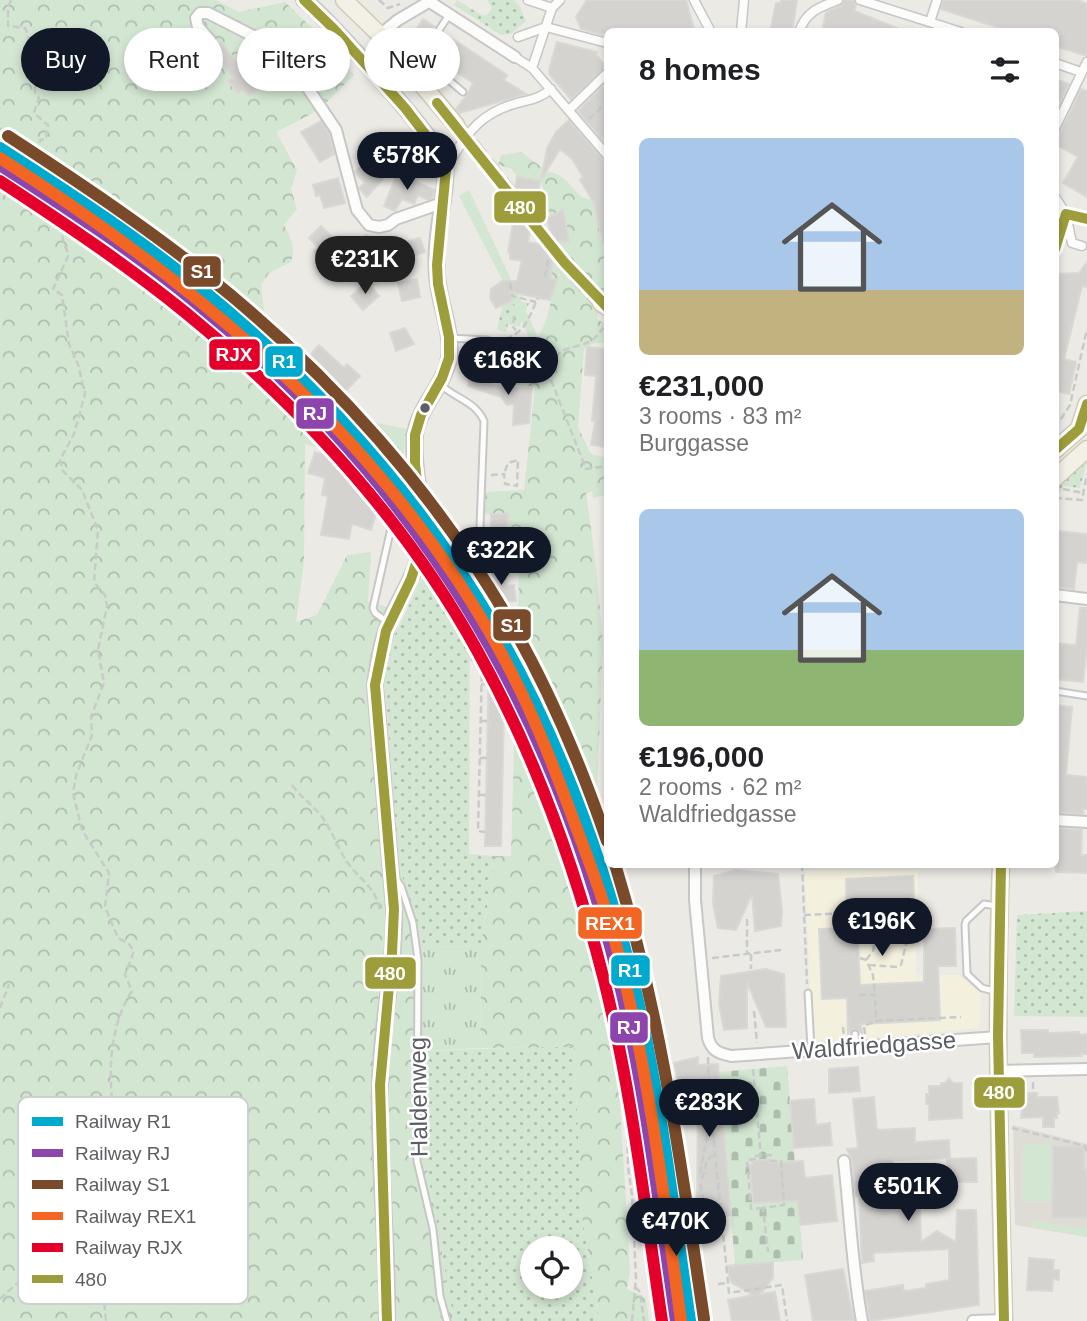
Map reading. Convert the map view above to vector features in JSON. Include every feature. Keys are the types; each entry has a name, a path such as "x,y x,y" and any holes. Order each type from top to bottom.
{"main road":[{"path":"304,0 333,26 440,150 446,170 438,235 437,275 449,338 449,356 438,383 419,416 415,436 422,530 420,551 402,600 389,623 380,651 374,685 393,874 394,940 380,1081 379,1123 387,1321"},
{"path":"344,0 373,28"},
{"path":"427,91 456,125"},
{"path":"1059,447 1083,430 1087,404"},
{"path":"1059,482 1087,449"},
{"path":"1001,868 998,1072 1004,1320"}],"street":[{"path":"528,0 552,8"},
{"path":"532,68 552,8 560,0"},
{"path":"694,0 709,28"},
{"path":"741,28 744,0"},
{"path":"801,28 804,19 815,9 838,0"},
{"path":"860,0 941,28"},
{"path":"930,22 937,0"},
{"path":"390,28 431,1 532,68 604,152"},
{"path":"199,28 197,18 200,13 208,13 267,43 295,69 336,130 352,196 357,210 369,225 388,225 396,219 442,203"},
{"path":"518,37 546,27 604,42"},
{"path":"1059,119 1087,62"},
{"path":"1059,64 1081,72"},
{"path":"569,110 604,76"},
{"path":"452,158 465,136 485,115 535,99 551,89"},
{"path":"1059,203 1066,214 1072,243 1083,246"},
{"path":"1066,214 1087,219"},
{"path":"1059,237 1066,214"},
{"path":"1059,595 1087,599"},
{"path":"1059,820 1087,822"},
{"path":"695,868 710,1047"},
{"name":"Waldfriedgasse","path":"710,1047 718,1053 731,1056 998,1037"},
{"path":"998,1072 1087,1069"},
{"path":"844,1161 854,1270 862,1321"},
{"path":"973,1321 1004,1320"}],"lane":[{"path":"440,28 449,15"},
{"path":"510,54 518,37"},
{"path":"449,338 488,340"},
{"path":"438,383 450,394 474,405 484,421 475,658"},
{"path":"389,623 375,613 373,608 396,506"},
{"path":"1059,692 1087,696"},
{"name":"Haldenweg","path":"393,874 401,886 412,923 418,960 417,1161 433,1230 440,1296 447,1321"},
{"path":"998,992 982,988 967,974 965,921 984,905 999,906"},
{"path":"808,993 811,1049"},
{"path":"855,1034 861,1046"}],"path":[{"path":"11,0 8,7 8,26 25,28 28,35 39,99 34,113 48,125 46,139 40,140 37,152 39,161 33,164"},
{"path":"379,0 388,8 408,1 418,8"},
{"path":"583,125 604,105"},
{"path":"0,128 33,164 42,180 65,193 61,224 63,244 69,254 53,289 62,295 69,344 78,365 85,394 74,434 60,460 63,471 82,490 98,530 94,582 105,594 107,606 98,650 104,683 91,717 92,735 76,776 73,793 82,830 109,873 105,907 118,938 129,944 134,951 125,975 132,991 123,1005 109,1066 112,1097"},
{"path":"545,277 550,250 546,242"},
{"path":"510,283 512,296 537,300 523,329 517,335 508,339 488,340 487,349 491,355 501,357 503,375 543,368 564,351 590,342 604,329"},
{"path":"514,316 513,327 516,330"},
{"path":"1059,422 1070,405 1087,329"},
{"path":"528,372 528,364 534,355"},
{"path":"551,380 586,469 604,466"},
{"path":"518,460 517,486 505,484 504,474 508,463 518,460"},
{"path":"481,476 504,474"},
{"path":"1059,499 1082,500 1087,474"},
{"path":"1059,483 1084,493"},
{"path":"475,658 482,661 478,831 485,832"},
{"path":"481,684 489,685"},
{"path":"480,721 488,721"},
{"path":"480,758 487,758"},
{"path":"292,785 303,800 320,814 349,864 369,884 378,902 380,914"},
{"path":"479,795 486,795"},
{"path":"802,868 808,993"},
{"path":"804,915 847,913"},
{"path":"747,919 751,969"},
{"path":"858,924 873,929"},
{"path":"869,965 901,965 908,936 897,930"},
{"path":"866,960 873,951 875,940"},
{"path":"701,959 781,950"},
{"path":"860,958 866,960 869,965 875,995 876,1021"},
{"path":"0,1008 9,984"},
{"path":"859,995 875,995"},
{"path":"754,1011 758,1054"},
{"path":"861,1046 864,1026 876,1021 961,1017"},
{"path":"710,1047 707,1058 709,1092 729,1293 782,1285 788,1321"},
{"path":"753,1069 761,1157"},
{"path":"698,1080 708,1078"},
{"path":"700,1173 707,1138 706,1098 709,1092"},
{"path":"632,1321 635,1237 626,1134 627,1118 634,1117 638,1188"},
{"path":"1010,1127 1085,1146 1087,1154"},
{"path":"702,1179 707,1160 715,1154"},
{"path":"771,1155 771,1161 781,1161 784,1205 751,1209 747,1160 756,1160 755,1156 761,1157 771,1155"},
{"path":"700,1184 708,1217"},
{"path":"678,1191 684,1222"},
{"path":"655,1194 657,1225"},
{"path":"763,1208 768,1252"},
{"path":"678,1222 689,1221"},
{"path":"652,1226 663,1225"},
{"path":"0,1299 18,1282"},
{"path":"718,1284 727,1283"},
{"path":"635,1287 640,1292 644,1321"}],"shaded area":[{"path":"805,871 918,871 916,975 959,975 981,993 978,1028 871,1039 812,1041"},
{"path":"1013,1125 1087,1144 1087,1237 1015,1225"}],"green space":[{"path":"0,0 216,0 239,12 285,2 312,28 237,28 237,91 338,91 319,110 276,132 297,170 291,189 297,209 284,225 291,238 293,252 291,262 269,273 261,285 267,333 277,352 285,404 407,429 401,471 305,444 304,562 296,622 317,615 347,555 371,552 368,602 388,607 375,641 369,681 386,869 399,866 424,947 419,1033 424,1152 454,1321 0,1321"},
{"path":"457,0 483,16 492,8 487,0 514,0 526,21 511,34 501,35 454,5"},
{"path":"521,152 543,168 543,171 561,177 582,197 595,199 600,239 604,239 604,291 597,319 604,323 604,343 594,343 584,349 578,427 591,454 604,457 604,495 593,498 592,491 586,493 603,643 596,819 569,828 604,918 618,969 633,1048 639,1100 620,1104 630,1270 627,1289 646,1298 649,1321 599,1321 582,1216 574,1047 480,1048 481,946 495,856 511,856 519,574 507,556 507,515 484,514 485,492 524,490 535,387 506,384 511,351 526,353 540,334 547,318 556,280 550,278 556,242 568,241 550,216 541,181 517,177 512,169 498,165 501,155"},
{"path":"469,190 557,377 549,381 506,287 459,196"},
{"path":"512,301 529,303 519,327 508,324 506,332 497,330 502,307"},
{"path":"1087,461 1080,488 1063,486 1059,494 1061,484"},
{"path":"430,561 470,563 469,854 495,856 481,946 424,947 399,866 384,680 391,643"},
{"path":"1087,911 1087,1017 1014,1016 1017,915"},
{"path":"481,946 480,1048 420,1051 424,947"},
{"path":"574,1046 582,1216 599,1321 454,1321 424,1152 420,1051"},
{"path":"787,1066 803,1260 735,1265 719,1072"},
{"path":"1023,1144 1051,1144 1051,1202 1022,1201"},
{"path":"1033,1220 1087,1229 1087,1236 1032,1227"}],"building":[{"path":"587,0 686,0 694,28 604,28 604,35 581,29 576,17"},
{"path":"781,0 797,0 793,28 771,28 776,3 781,3"},
{"path":"844,0 854,0 854,11 897,28 823,28 826,12 841,6"},
{"path":"943,0 1078,0 1087,4 1087,56 1059,47 1059,28 1000,28 941,9"},
{"path":"423,19 435,27 435,28 417,28"},
{"path":"557,42 597,52 596,55 604,65 604,69 571,99 550,75"},
{"path":"460,44 507,75 504,80 526,94 460,113 456,109 473,83 460,74"},
{"path":"223,45 237,62 237,91 240,91 238,93 228,81 233,77 223,65"},
{"path":"1059,80 1069,84 1059,104"},
{"path":"604,85 604,141 578,111"},
{"path":"1081,89 1087,91 1087,197 1063,183 1078,157 1060,147 1061,131"},
{"path":"569,120 604,160 604,244 594,203 580,180 583,177 572,159 560,149 541,180 547,148 556,132"},
{"path":"321,121 329,133 334,154 331,153 332,155 320,162 301,132"},
{"path":"368,158 387,174 367,197 359,188 365,183 355,172"},
{"path":"397,174 435,190 432,198 428,200 418,195 414,204 402,199 395,211 384,206"},
{"path":"517,177 540,181 528,242 555,247 550,278 557,280 550,300 510,292 512,301 496,308 490,298 491,289 502,281 517,281 522,261 510,259 508,252 516,206 512,205"},
{"path":"338,178 345,203 324,208 313,185"},
{"path":"563,210 569,241 552,242 547,218"},
{"path":"321,226 335,240 325,250 331,256 325,263 314,252 318,247 309,238"},
{"path":"366,235 378,246 365,261 353,250"},
{"path":"420,238 425,252 399,261 394,245"},
{"path":"1087,262 1087,287 1082,286 1064,359 1076,362 1069,394 1059,392 1059,274 1079,273"},
{"path":"417,279 420,297 402,301 398,283"},
{"path":"367,282 379,296 363,310 351,296"},
{"path":"405,328 414,344 396,351 390,333"},
{"path":"319,345 344,368 347,364 360,376 342,395 305,361"},
{"path":"587,347 604,349 604,447 591,445 595,422 592,421 596,376 585,375"},
{"path":"470,375 508,388 532,387 529,423 513,425 514,404 507,405 501,397 468,386"},
{"path":"315,452 388,474 371,530 352,524 349,539 321,535 328,496 322,495 325,478 308,473"},
{"path":"491,514 508,514 507,528 491,528"},
{"path":"1059,531 1087,534 1087,563 1077,562 1074,589 1059,587"},
{"path":"505,568 506,586 514,585 516,601 492,603 490,570"},
{"path":"1080,608 1087,608 1087,648 1083,682 1059,679 1059,643 1076,645"},
{"path":"489,661 505,661 501,846 485,846"},
{"path":"1059,705 1072,707 1066,775 1087,777 1087,809 1083,809 1083,814 1059,812"},
{"path":"1059,828 1082,830 1081,855 1087,855 1087,873 1056,872 1056,868 1059,868"},
{"path":"736,870 778,874 781,926 755,931 752,894 736,930 718,928 713,904 714,876"},
{"path":"913,876 915,914 857,917 860,985 924,982 924,929 955,928 956,966 938,966 940,1020 861,1024 862,1033 855,1029 848,1034 847,998 822,999 819,929 847,928 846,879"},
{"path":"766,969 784,974 786,1027 766,1027 747,982 747,1028 724,1030 719,1004 721,976"},
{"path":"1021,1030 1087,1034 1087,1054 1034,1057 1034,1053 1022,1053"},
{"path":"698,1057 698,1065 718,1064 731,1215 697,1219 698,1080 679,1085 674,1063"},
{"path":"858,1067 860,1091 829,1093 829,1069"},
{"path":"949,1078 953,1083 962,1083 962,1118 929,1120 926,1094 929,1094 929,1086 941,1086 941,1083 945,1083"},
{"path":"1023,1093 1037,1093 1037,1097 1057,1097 1059,1113 1057,1118 1054,1118 1054,1127 1043,1127 1043,1117 1021,1118"},
{"path":"874,1097 877,1130 915,1128 915,1142 949,1140 950,1158 893,1160 894,1171 872,1174 875,1209 920,1207 921,1242 937,1231 956,1242 957,1210 976,1210 979,1305 870,1321 865,1291 903,1285 904,1291 926,1288 926,1284 949,1280 949,1249 873,1253 874,1261 862,1263 859,1196 856,1196 852,1160 847,1149 858,1148 853,1099"},
{"path":"814,1099 816,1125 830,1123 832,1145 794,1148 790,1101"},
{"path":"1053,1146 1084,1147 1087,1218 1052,1218"},
{"path":"976,1158 977,1182 948,1182 947,1159"},
{"path":"770,1159 770,1163 803,1161 805,1178 832,1175 837,1221 800,1225 798,1201 753,1203 750,1165 752,1161"},
{"path":"681,1187 697,1255 708,1321 663,1321 652,1231 651,1190"},
{"path":"1029,1258 1054,1260 1053,1270 1059,1270 1059,1280 1053,1279 1052,1291 1027,1290"},
{"path":"773,1262 773,1278 761,1294 775,1292 780,1321 732,1321 728,1300 753,1295 731,1282 727,1266"},
{"path":"843,1269 854,1321 813,1321 805,1275"}],"tunnel":[{"path":"456,125 564,262 601,303"}],"rail line":[{"name":"S1","path":"8,136 111,205 211,279 298,355 379,440 451,531 514,629 565,733 604,833"},
{"name":"R1","path":"0,148 155,253 205,292 285,363 357,437 421,515 477,597 526,684 568,776 603,873 642,1019 665,1148 690,1321"},
{"name":"REX1","path":"0,158 146,259 215,314 281,372 343,435 400,501 452,573 499,649 549,757 597,884 616,945 646,1085 681,1321"},
{"name":"RJ","path":"0,165 148,266 195,302 275,372 346,446 410,524 466,606 514,692 556,783 590,879 629,1023 676,1321"},
{"name":"RJX","path":"0,181 164,295 270,387 310,427 384,512 418,557 478,652 518,731 552,812 593,937 622,1064 662,1321"},
{"name":"S1","path":"616,868 657,1033 678,1147 704,1319"}],"transit line":[{"name":"480","path":"304,0 334,29 405,108 439,152 446,169 437,265 438,284 449,337 449,358 442,378 421,415 415,435 415,464 422,522 420,551 411,579 386,631 375,685 394,909 380,1085 387,1321"},
{"name":"480","path":"437,103 564,262 604,304"},
{"name":"480","path":"1059,236 1066,214 1087,219"},
{"name":"480","path":"1059,446 1079,429 1087,404"},
{"name":"480","path":"1001,868 998,1036 1004,1321"}]}
